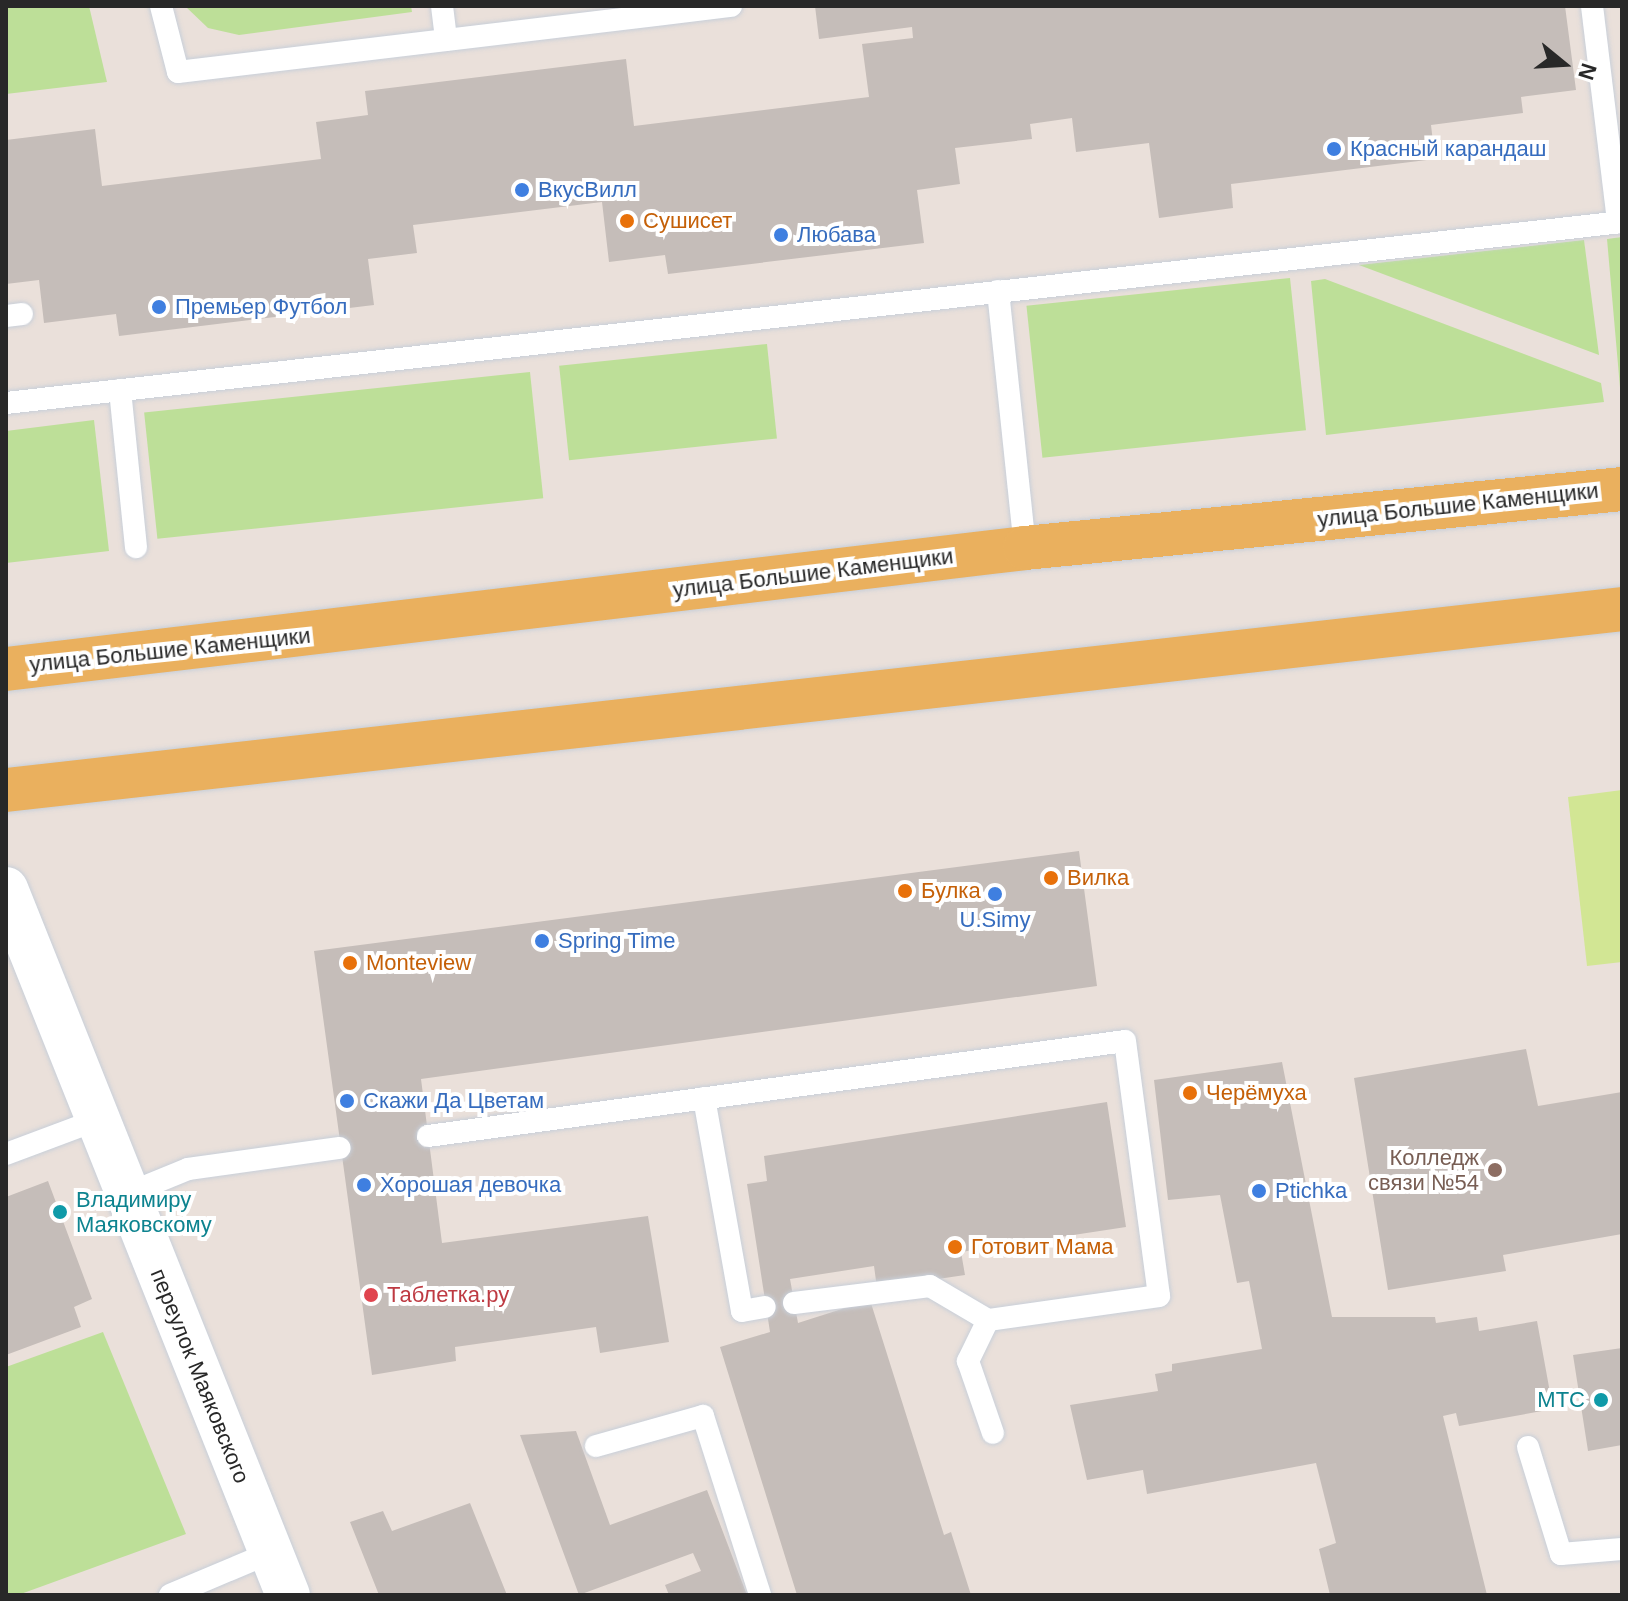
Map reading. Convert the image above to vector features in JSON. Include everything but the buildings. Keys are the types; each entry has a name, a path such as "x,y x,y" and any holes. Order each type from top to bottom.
{"main road":[{"name":"улица Большие Каменщики","path":"6,669 1025,548 1622,489"},
{"path":"6,790 1622,609"}],"street":[{"name":"переулок Маяковского","path":"6,889 288,1595"}],"lane":[{"path":"161,6 178,72 731,6"},
{"path":"442,6 446,40"},
{"path":"6,403 1620,222 1592,6"},
{"path":"998,291 1025,548"},
{"path":"120,390 136,547"},
{"path":"428,1136 1125,1041 1159,1296 988,1320 930,1286 794,1303"},
{"path":"704,1098 742,1311 765,1307"},
{"path":"6,1154 97,1120"},
{"path":"127,1194 188,1169 340,1148"},
{"path":"988,1320 968,1361 993,1433"},
{"path":"596,1446 703,1416 760,1595"},
{"path":"1528,1447 1561,1554 1622,1549"},
{"path":"170,1595 272,1552"}],"green space":[{"path":"6,6 89,6 107,82 6,94"},
{"path":"185,6 411,6 412,12 239,35 208,28"},
{"path":"1622,237 1622,398 1621,399 1607,239"},
{"path":"1584,240 1599,355 1359,265"},
{"path":"1290,278 1306,430 1042,458 1026,306"},
{"path":"1325,279 1601,383 1604,402 1326,435 1311,281"},
{"path":"767,344 777,438 569,460 559,366"},
{"path":"530,372 543,498 157,539 144,413"},
{"path":"94,420 109,551 6,563 6,431"},
{"path":"1622,790 1622,962 1587,966 1568,797"},
{"path":"103,1332 186,1534 18,1595 6,1595 6,1367"}],"place":[{"name":"Красный карандаш","path":"1334,149"},
{"name":"ВкусВилл","path":"522,190"},
{"name":"Сушисет","path":"627,221"},
{"name":"Любава","path":"781,235"},
{"name":"Премьер Футбол","path":"159,307"},
{"name":"Вилка","path":"1051,878"},
{"name":"Булка","path":"905,891"},
{"name":"U.Simy","path":"995,894"},
{"name":"Spring Time","path":"542,941"},
{"name":"Monteview","path":"350,963"},
{"name":"Черёмуха","path":"1190,1093"},
{"name":"Скажи Да Цветам","path":"347,1101"},
{"name":"Колледж связи №54","path":"1495,1170"},
{"name":"Хорошая девочка","path":"364,1185"},
{"name":"Ptichka","path":"1259,1191"},
{"name":"Владимиру Маяковскому","path":"60,1212"},
{"name":"Готовит Мама","path":"955,1247"},
{"name":"Таблетка.ру","path":"371,1295"},
{"name":"МТС","path":"1601,1400"}]}
